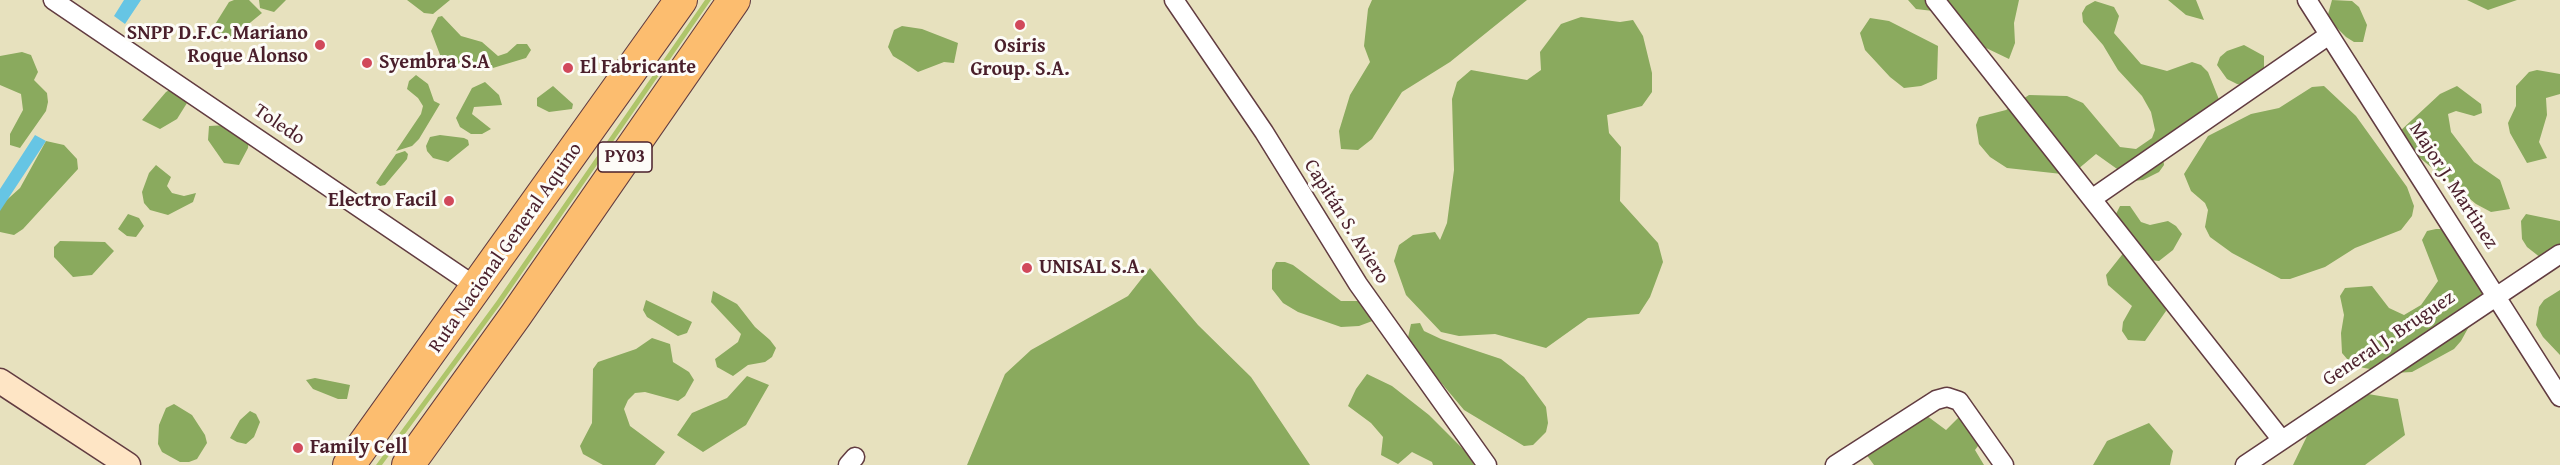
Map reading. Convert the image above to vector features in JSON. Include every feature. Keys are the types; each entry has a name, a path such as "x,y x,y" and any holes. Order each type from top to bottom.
{"highway":[{"name":"PY03","path":"408,465 516,315 734,0"},
{"name":"Ruta Nacional General Aquino","path":"349,465 478,288 678,1"}],"street":[{"name":"Toledo","path":"53,0 478,288"},
{"name":"Capitán S. Aviero","path":"1173,0 1264,132 1358,284 1487,465"},
{"path":"1935,0 2281,439"},
{"name":"Major J. Martinez","path":"2307,0 2497,294 2560,397"},
{"path":"2093,198 2329,35"},
{"name":"General J. Bruguez","path":"2245,465 2497,294 2560,254"},
{"path":"0,381 128,465"},
{"path":"1835,465 1936,400 1947,397 1959,401 2004,465"}],"green space":[{"path":"249,0 262,13 229,40 221,36 214,26 229,2"},
{"path":"259,0 286,0 274,12 260,8"},
{"path":"407,0 450,0 433,14 424,13"},
{"path":"705,0 711,0 500,305 382,465 376,465 496,302"},
{"path":"1372,0 1527,0 1450,62 1402,92 1372,139 1358,150 1341,149 1339,131 1350,95 1370,62 1364,46 1368,9"},
{"path":"1908,0 2019,0 2014,23 2015,43 2009,59 1984,47 1964,27 1933,11 1916,9"},
{"path":"2168,0 2196,0 2204,20 2186,15"},
{"path":"2332,0 2352,1 2359,7 2367,25 2363,42 2354,42 2346,37 2327,18"},
{"path":"2467,0 2517,0 2488,10"},
{"path":"2095,1 2114,7 2119,16 2114,33 2141,64 2167,71 2192,62 2201,65 2208,72 2222,107 2162,147 2164,165 2159,172 2143,180 2134,181 2096,154 2071,175 2007,168 1990,157 1979,144 1976,125 1979,117 2006,110 2029,95 2067,96 2083,103 2120,147 2136,149 2152,138 2155,130 2151,112 2142,96 2118,70 2103,45 2083,22 2082,13 2086,6"},
{"path":"442,16 461,36 482,42 498,56 507,53 517,44 527,44 531,50 526,58 483,71 442,60 431,31 438,17"},
{"path":"1581,17 1620,22 1633,20 1643,36 1652,73 1652,92 1642,106 1607,115 1609,133 1621,147 1620,201 1658,243 1663,262 1650,297 1639,314 1588,318 1546,348 1495,334 1459,336 1441,332 1406,295 1394,261 1399,245 1413,235 1435,232 1440,240 1447,223 1454,170 1452,99 1457,82 1471,70 1527,80 1541,70 1540,52 1561,24"},
{"path":"1870,18 1889,21 1938,46 1937,79 1921,86 1904,88 1890,77 1865,50 1860,33"},
{"path":"902,26 922,29 958,43 954,63 944,62 918,72 893,56 888,47 894,30"},
{"path":"2244,45 2264,56 2264,81 2246,86 2237,84 2227,79 2217,65 2220,57 2227,51"},
{"path":"22,52 31,55 38,72 34,80 47,93 48,102 46,111 20,148 10,145 10,134 23,110 21,94 0,85 0,56"},
{"path":"2537,70 2560,74 2560,94 2546,98 2547,115 2539,142 2547,158 2527,163 2510,133 2508,123 2516,106 2516,86 2529,72"},
{"path":"416,75 428,84 434,101 440,104 419,139 412,146 396,151 421,114 423,106 418,98 407,89 409,81"},
{"path":"485,82 499,95 502,105 474,107 472,114 491,129 482,134 471,134 460,127 456,118 472,88"},
{"path":"553,86 573,104 572,109 549,112 537,106 537,98"},
{"path":"2324,86 2356,116 2407,187 2414,206 2412,216 2401,230 2355,248 2325,267 2290,279 2281,279 2232,253 2210,237 2205,227 2208,210 2205,203 2191,191 2184,174 2208,136 2251,114 2279,108 2312,87"},
{"path":"2457,86 2481,104 2482,113 2474,116 2456,111 2448,114 2451,132 2474,162 2500,180 2510,209 2491,212 2476,204 2409,149 2399,132 2440,94"},
{"path":"174,87 187,103 177,119 160,129 142,120 166,92"},
{"path":"227,125 249,138 248,148 239,165 224,163 208,140 209,126"},
{"path":"440,135 464,138 468,140 469,145 448,162 433,158 426,146 430,137"},
{"path":"46,141 64,145 77,159 78,169 23,229 14,235 0,232 0,206 20,188"},
{"path":"405,151 408,154 407,159 385,185 380,186 376,183 396,154"},
{"path":"156,165 171,177 167,186 172,193 184,196 196,193 193,202 168,215 150,210 144,203 142,192 149,173"},
{"path":"2120,206 2130,206 2141,222 2150,225 2168,221 2176,226 2182,234 2173,250 2159,261 2150,260 2112,222"},
{"path":"128,214 139,218 144,226 136,237 127,236 118,229"},
{"path":"2526,214 2560,221 2560,257 2541,258 2527,247 2522,239 2521,221"},
{"path":"2445,229 2483,281 2483,301 2461,341 2454,349 2412,372 2393,373 2353,366 2342,353 2341,333 2344,315 2340,296 2345,288 2372,286 2389,308 2404,315 2421,305 2438,281 2422,240 2427,231"},
{"path":"60,241 105,242 114,251 92,275 73,277 54,257 54,247"},
{"path":"2125,251 2164,302 2166,311 2145,341 2128,340 2122,331 2123,322 2132,306 2108,285 2106,275"},
{"path":"1276,262 1293,265 1341,301 1360,301 1375,320 1359,326 1341,327 1298,312 1283,303 1272,289 1272,270"},
{"path":"1150,268 1198,325 1251,377 1310,465 967,465 1005,374 1031,350 1128,296"},
{"path":"2560,290 2560,355 2543,337 2536,325 2539,307 2544,300"},
{"path":"713,291 737,304 755,327 770,340 776,348 772,357 765,362 748,365 733,376 717,367 715,359 738,342 741,334 711,302"},
{"path":"646,300 692,322 687,333 678,336 647,317 643,310"},
{"path":"1420,323 1424,331 1441,339 1501,359 1524,377 1546,407 1548,423 1546,432 1533,445 1524,446 1464,410 1407,342 1411,324"},
{"path":"652,338 670,344 673,362 689,372 694,380 685,396 678,401 645,392 635,393 628,400 624,409 630,426 665,452 655,465 603,465 583,454 580,446 592,423 593,369 598,362 636,349"},
{"path":"1367,374 1392,386 1429,415 1471,457 1474,465 1433,465 1432,462 1412,452 1398,464 1381,455 1383,437 1371,423 1348,406 1356,389"},
{"path":"747,376 769,385 746,425 703,452 677,435 692,413 727,398"},
{"path":"315,378 350,385 347,399 338,399 313,389 306,380"},
{"path":"2362,393 2398,399 2405,435 2365,465 2293,465 2308,434"},
{"path":"174,404 192,415 205,435 207,443 197,459 189,462 180,462 162,452 158,444 159,425 166,408"},
{"path":"1919,410 1946,430 1961,415 1981,442 1975,450 1984,465 1874,465 1863,450"},
{"path":"250,411 256,414 260,422 254,437 246,444 237,442 230,438 240,420"},
{"path":"2149,423 2173,451 2170,465 2093,465 2107,441"}],"water":[{"path":"124,0 141,0 125,24 114,16"},
{"path":"35,135 46,141 0,211 0,189"}],"place":[{"name":"Osiris Group. S.A.","path":"1020,25"},
{"name":"SNPP D.F.C. Mariano Roque Alonso","path":"320,45"},
{"name":"Syembra S.A","path":"367,63"},
{"name":"El Fabricante","path":"568,68"},
{"name":"Electro Facil","path":"449,201"},
{"name":"UNISAL S.A.","path":"1027,268"},
{"name":"Family Cell","path":"298,448"}]}
